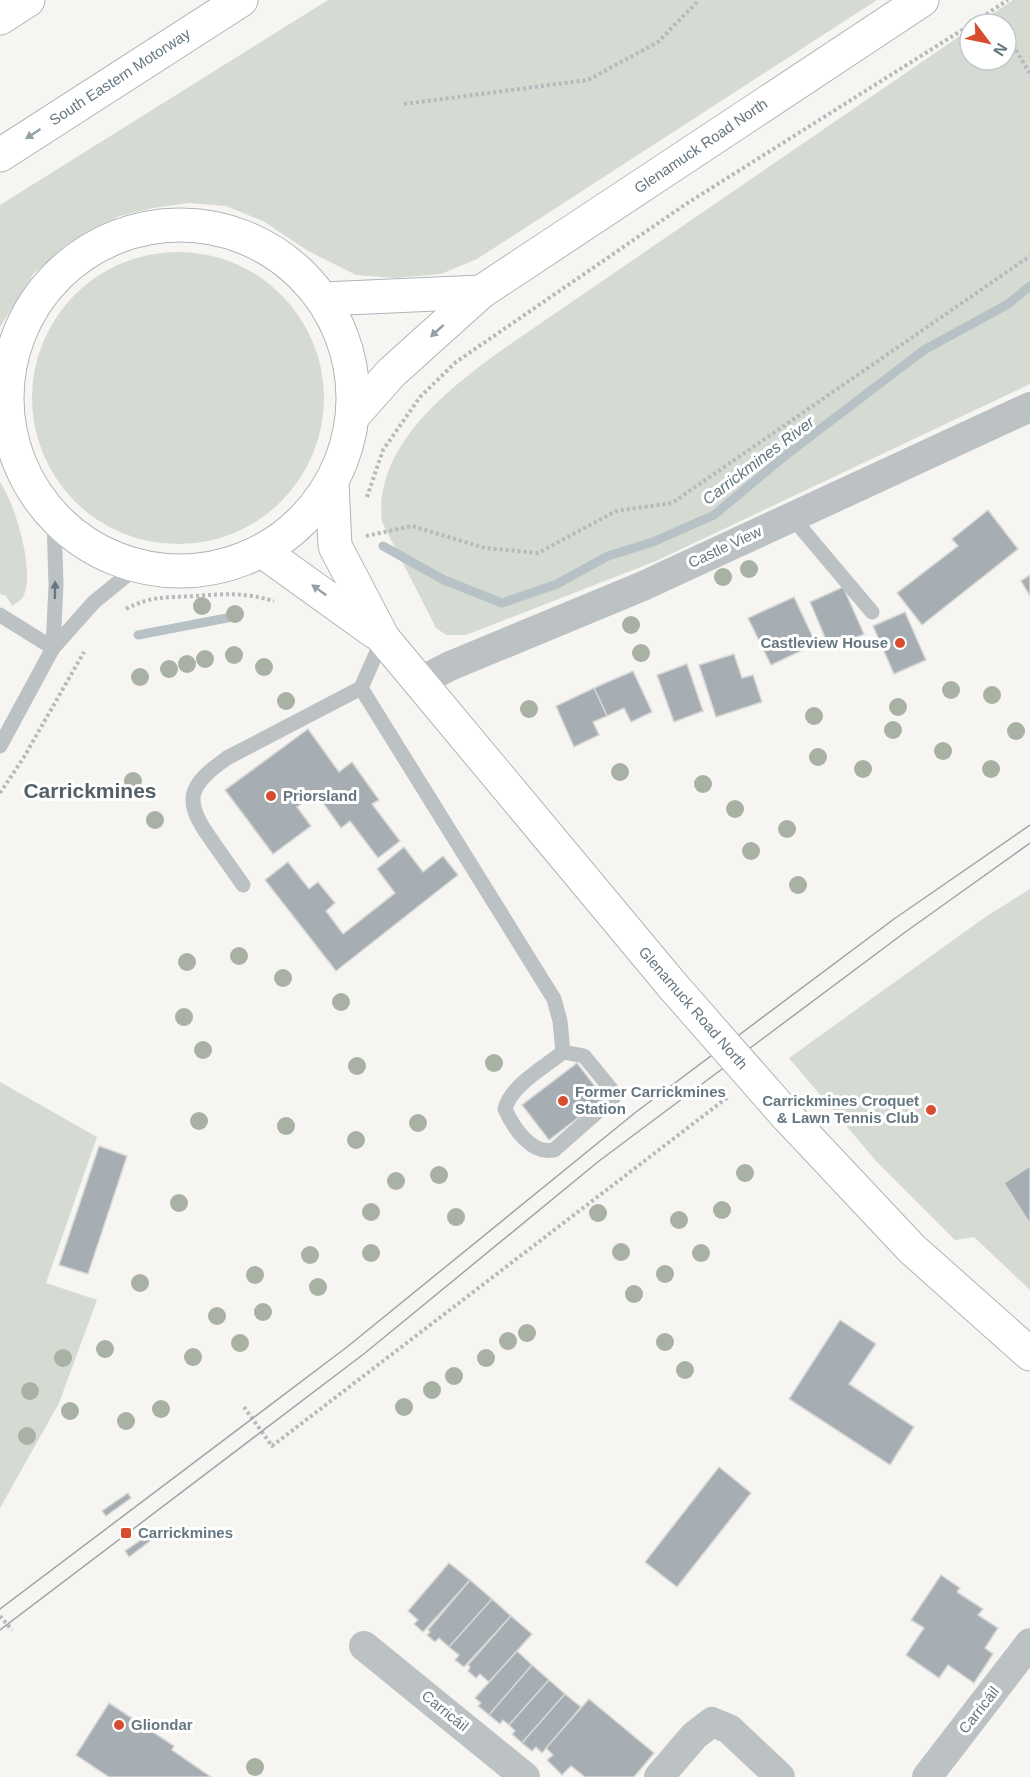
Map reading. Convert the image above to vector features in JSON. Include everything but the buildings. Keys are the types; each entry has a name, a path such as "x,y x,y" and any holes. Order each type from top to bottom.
{"main road":[{"path":"0,18 28,0"},
{"name":"South Eastern Motorway","path":"0,155 241,0"},
{"name":"Glenamuck Road North","path":"353,416 391,373 481,292 922,0"},
{"path":"179,224 233,232 265,246 294,267 324,299 340,328 350,361 353,416 346,450 332,483 305,519 262,552 237,563 200,571 162,571 137,567 92,549 54,518 26,478 13,447 4,413 8,374 18,334 35,303 57,276 89,250 126,233 179,224"},
{"path":"324,299 481,292"},
{"name":"Glenamuck Road North","path":"332,483 335,546 383,638 672,986 786,1115 912,1249 1030,1354"},
{"name":"Glenamuck Road North","path":"262,552 383,638"}],"street":[{"name":"Castle View","path":"419,682 450,666 643,586 1030,407"},
{"name":"Carricáil","path":"927,1777 1030,1643"},
{"name":"Carricáil","path":"364,1646 525,1777"},
{"path":"659,1777 694,1736 712,1722 729,1729 780,1777"}],"lane":[{"path":"791,516 872,612"},
{"path":"53,648 56,585 54,518"},
{"path":"0,746 53,648 94,602 137,567"},
{"path":"0,615 53,648"},
{"path":"243,885 195,817 191,803 197,786 208,771 227,758 361,688 383,638"},
{"path":"361,688 554,999 560,1021 563,1052"},
{"path":"563,1052 584,1056 611,1089 613,1098 554,1150 546,1152 532,1146 505,1109 507,1101 515,1091 563,1052"}],"path":[{"path":"404,104 588,80 658,42 699,0"},
{"path":"990,12 1008,0"},
{"path":"364,504 382,450 420,397 456,362 686,204 958,32"},
{"path":"1018,53 1030,74"},
{"path":"361,530 360,538 412,526 485,548 538,552 616,511 672,503 1030,256"},
{"path":"124,610 144,599 162,596 186,597 234,592 281,604"},
{"path":"0,793 24,757 87,646"},
{"path":"244,1407 272,1446 729,1097"},
{"path":"0,1616 12,1630"}],"shaded area":[{"path":"328,0 877,0 477,259 441,274 395,278 356,275 308,251 263,221 226,206 188,203 120,216 82,236 34,273 0,327 0,205"},
{"path":"1013,0 1030,0 1030,384 656,561 466,635 446,635 436,628 382,522 383,494 390,467 403,442 421,419 464,379 509,345 958,37 958,72 1018,72 1018,12 996,12"},
{"path":"178,252 220,258 247,269 271,285 291,305 307,329 318,356 324,398 318,440 307,467 291,491 271,511 247,527 220,538 178,544 136,538 109,527 85,511 65,491 49,467 38,440 32,398 38,356 49,329 65,305 85,285 109,269 136,258"},
{"path":"0,482 12,505 17,521 27,572 23,597 12,606 6,596 0,594"},
{"name":"Carrickmines Croquet & Lawn Tennis Club","path":"1030,889 1030,1290 974,1237 955,1240 876,1161 789,1058 984,918"},
{"path":"0,1082 97,1137 46,1283 97,1300 59,1403 0,1508"}],"waterway":[{"name":"Carrickmines River","path":"383,546 444,580 502,603 557,584 608,556 653,542 714,515 786,455 924,350 1008,304 1030,286"},
{"name":"Carrickmines River","path":"138,635 232,617"}],"tram line":[{"path":"0,1609 347,1347 636,1112 894,919 1030,825"},
{"path":"0,1630 365,1353 599,1161 904,933 1030,843"}],"place":[{"name":"Castleview House","path":"900,643"},
{"name":"Priorsland","path":"271,796"},
{"name":"Former Carrickmines Station","path":"563,1101"},
{"name":"Carrickmines Croquet & Lawn Tennis Club","path":"931,1110"},
{"name":"Carrickmines","path":"126,1533"},
{"name":"Gliondar","path":"119,1725"}],"district":[{"name":"Carrickmines","path":"90,791"}]}
